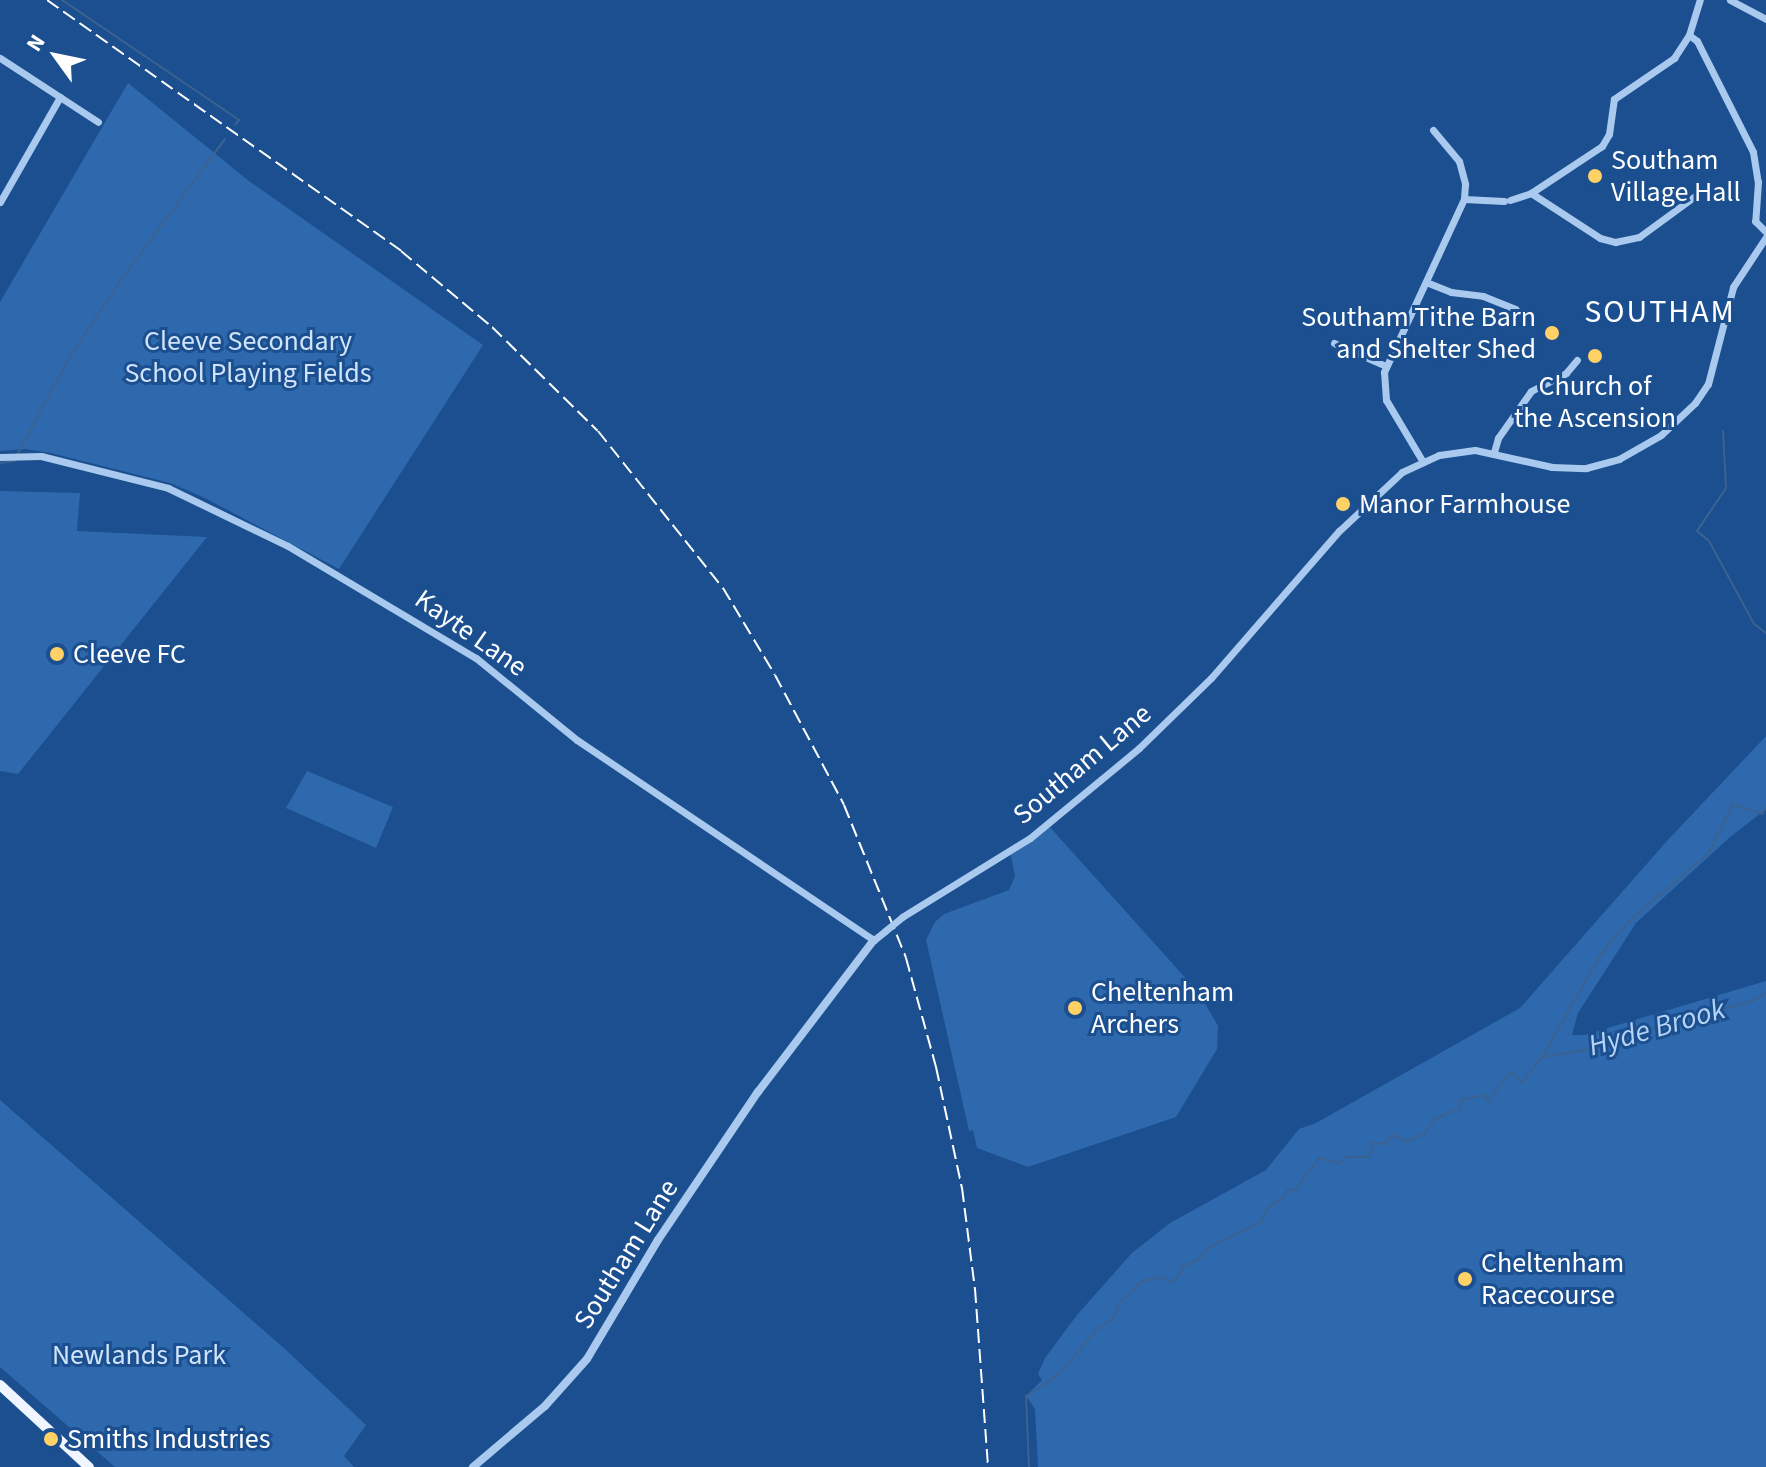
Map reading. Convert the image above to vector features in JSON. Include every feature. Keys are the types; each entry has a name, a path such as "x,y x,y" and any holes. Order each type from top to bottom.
{"main road":[{"path":"0,1385 89,1467"}],"street":[{"path":"1464,199 1507,200 1531,193 1602,146 1609,134 1614,99 1668,65 1689,35 1701,0"},
{"path":"1730,0 1766,19"},
{"path":"1758,14 1766,8"},
{"path":"1689,35 1697,41 1753,152 1758,182 1755,221 1766,235"},
{"path":"0,58 98,122"},
{"path":"0,202 60,97"},
{"path":"1423,462 1386,400 1383,386 1386,366 1464,199 1465,184 1459,161 1433,130"},
{"path":"1531,193 1600,238 1615,242 1639,237 1695,196"},
{"name":"Southam Lane","path":"473,1467 545,1406 587,1359 658,1240 758,1092 874,940 902,917 1030,838 1139,748 1211,678 1360,510 1402,472 1456,452 1494,452 1552,467 1586,468 1619,459 1661,435 1695,403 1708,384 1733,287 1766,235"},
{"path":"1426,282 1451,292 1483,296 1516,309"},
{"path":"1334,343 1386,366"},
{"path":"1494,452 1498,438 1531,391 1566,373 1577,360"},
{"name":"Kayte Lane","path":"0,457 41,456 168,488 288,546 476,658 577,740 874,940"}],"green space":[{"name":"Cleeve Secondary School Playing Fields","path":"128,83 249,181 483,345 339,569 203,497 170,483 51,453 25,449 0,451 0,302"},
{"name":"Cleeve FC","path":"0,491 80,493 77,531 207,537 18,774 0,771"},
{"name":"Cheltenham Racecourse","path":"1766,736 1766,809 1729,838 1636,923 1578,1013 1572,1035 1584,1035 1766,981 1766,1467 1038,1467 1035,1409 1026,1396 1042,1380 1038,1374 1045,1358 1077,1315 1132,1253 1170,1223 1266,1170 1299,1129 1316,1123 1520,1008 1666,842"},
{"path":"307,771 393,807 376,848 286,808"},
{"name":"Cheltenham Archers","path":"1048,825 1199,993 1218,1026 1217,1049 1176,1117 1028,1167 977,1148 973,1130 969,1131 926,940 935,922 944,914 1009,890 1015,876 1010,851"},
{"name":"Newlands Park","path":"0,1100 285,1349 366,1425 344,1456 354,1467 115,1467 0,1367"}],"waterway":[{"path":"62,0 239,120 235,125"},
{"path":"17,455 72,353 118,284 225,139"},
{"path":"1723,431 1726,488 1697,531 1709,541 1754,624 1766,633"},
{"path":"0,463 15,461"},
{"path":"1542,1057 1601,954 1628,922 1708,854 1733,804 1762,814 1766,808"},
{"name":"Hyde Brook","path":"1029,1467 1026,1396 1057,1376 1094,1333 1115,1316 1118,1304 1142,1281 1163,1277 1171,1282 1179,1276 1182,1267 1199,1259 1209,1247 1261,1222 1269,1206 1283,1199 1288,1189 1295,1190 1319,1158 1340,1164 1345,1157 1369,1157 1373,1143 1386,1144 1392,1135 1407,1141 1423,1135 1437,1118 1461,1108 1461,1100 1484,1095 1488,1102 1510,1072 1522,1082 1542,1057 1616,1045 1632,1034 1753,1001 1766,993"}],"railway":[{"path":"47,0 401,251 492,327 598,431 723,588 775,675 844,805 906,958 936,1067 962,1188 975,1289 988,1467"}],"place":[{"name":"Southam Village Hall","path":"1595,176"},
{"name":"Southam Tithe Barn and Shelter Shed","path":"1552,333"},
{"name":"Church of the Ascension","path":"1595,356"},
{"name":"Manor Farmhouse","path":"1343,504"},
{"name":"Cleeve FC","path":"57,654"},
{"name":"Cheltenham Archers","path":"1075,1008"},
{"name":"Cheltenham Racecourse","path":"1465,1279"},
{"name":"Smiths Industries","path":"51,1439"}],"district":[{"name":"SOUTHAM","path":"1660,312"}]}
